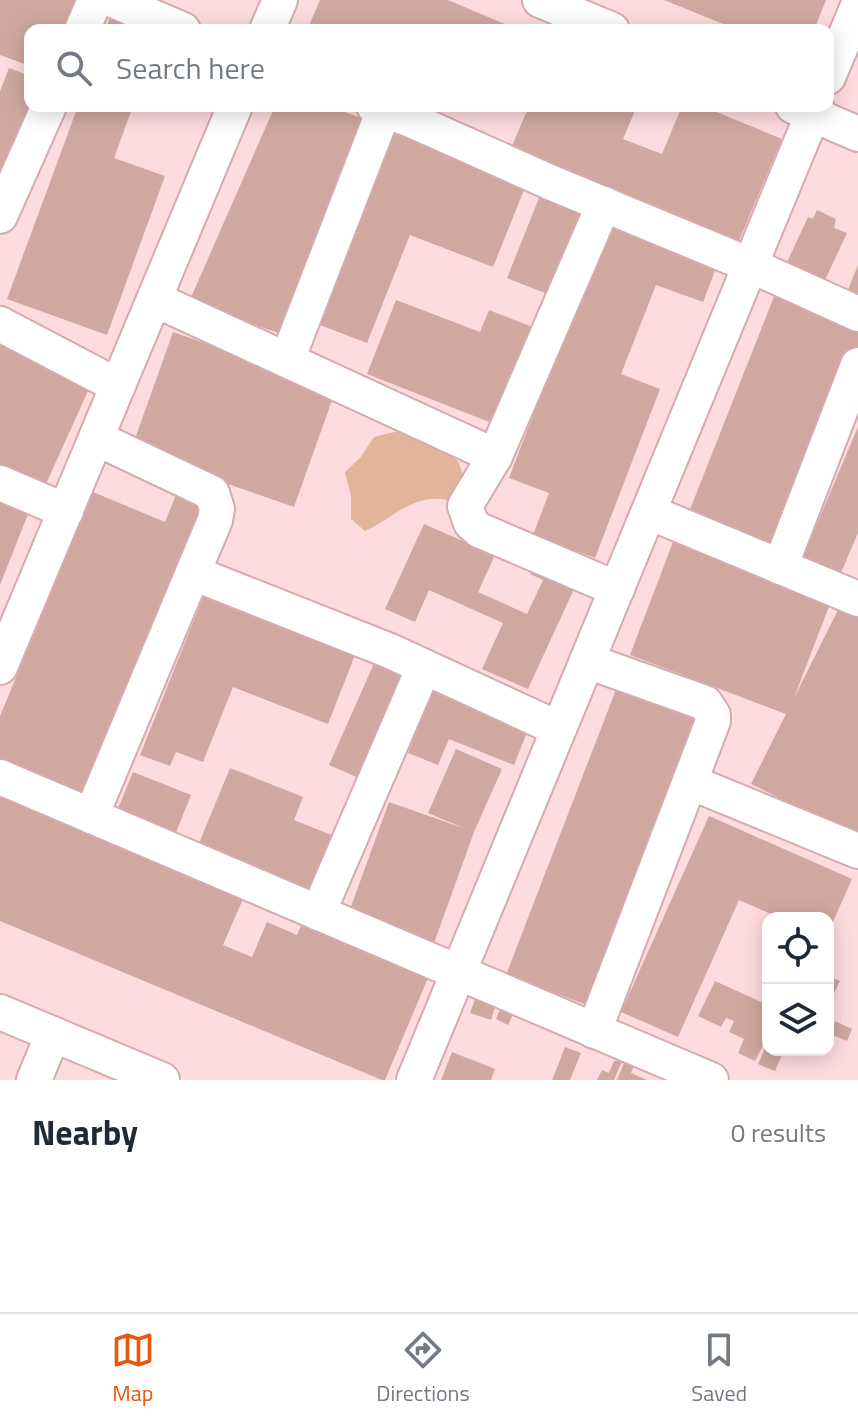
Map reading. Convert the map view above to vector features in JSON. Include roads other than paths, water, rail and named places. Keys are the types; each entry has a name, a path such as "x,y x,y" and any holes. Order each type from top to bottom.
{"street":[{"path":"85,24 95,0"},
{"path":"113,0 169,24"},
{"path":"270,24 280,0"},
{"path":"540,0 598,24"},
{"path":"834,63 858,6"},
{"path":"0,216 46,112"},
{"path":"0,667 232,112"},
{"path":"287,360 378,112"},
{"path":"388,112 858,314"},
{"path":"414,1080 750,265 806,112"},
{"path":"813,112 858,134"},
{"path":"604,204 495,456 465,506 471,523 479,530 617,589"},
{"path":"154,299 495,456"},
{"path":"0,324 118,386"},
{"path":"780,567 858,365"},
{"path":"91,816 217,509 212,493 96,438"},
{"path":"0,483 66,511"},
{"path":"649,512 858,599"},
{"path":"193,573 390,651 559,729"},
{"path":"587,661 705,703 713,715 594,1031"},
{"path":"318,913 424,667"},
{"path":"0,777 711,1080"},
{"path":"690,782 858,851"},
{"path":"0,1012 162,1080"},
{"path":"34,1080 53,1034"}]}
